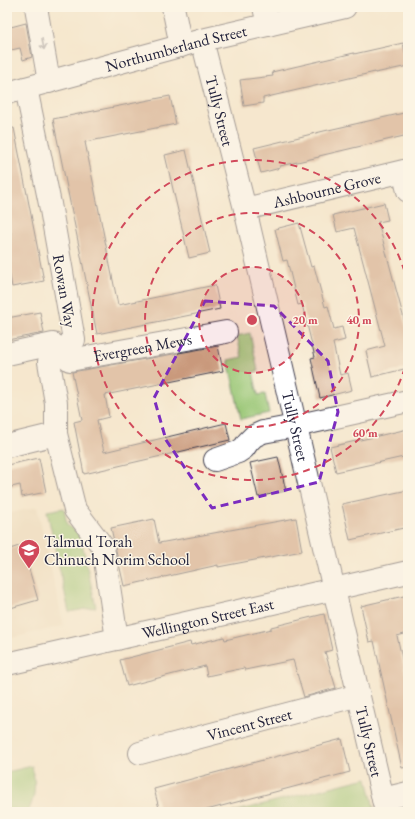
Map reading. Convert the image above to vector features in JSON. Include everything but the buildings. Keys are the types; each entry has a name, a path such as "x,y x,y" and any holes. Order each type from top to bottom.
{"street":[{"path":"36,7 50,82"},
{"path":"173,7 181,46"},
{"name":"Northumberland Street","path":"16,91 202,40 266,16 345,7"},
{"name":"Tully Street","path":"202,40 244,209 384,806"},
{"name":"Rowan Way","path":"16,91 50,204 74,340 49,362 56,403 56,434"},
{"name":"Ashbourne Grove","path":"244,209 406,178"},
{"name":"Evergreen Mews","path":"61,352 70,360 226,332"},
{"path":"7,354 53,344 61,352"},
{"path":"215,460 238,452 244,448 254,436 263,432 408,401"},
{"path":"7,446 56,434 75,510 103,547 118,639"},
{"name":"Wellington Street East","path":"7,664 408,572"},
{"name":"Vincent Street","path":"140,753 359,695"},
{"path":"384,806 408,794"}],"highlighted area":[{"path":"205,301 274,306 328,361 338,412 319,482 212,508 166,440 154,398"}],"shaded area":[{"name":"Talmud Torah Chinuch Norim School","path":"37,507 64,626 7,639 7,514"}],"green space":[{"path":"250,333 258,371 253,372 258,395 265,394 269,413 241,419 228,360 242,357 237,336"},
{"path":"64,508 67,525 80,534 96,607 69,612 47,511"},
{"path":"32,766 34,789 33,800 28,812 7,812 7,772"},
{"path":"367,778 375,812 233,812 354,781"}],"place":[{"name":"Talmud Torah Chinuch Norim School","path":"29,570"}]}
